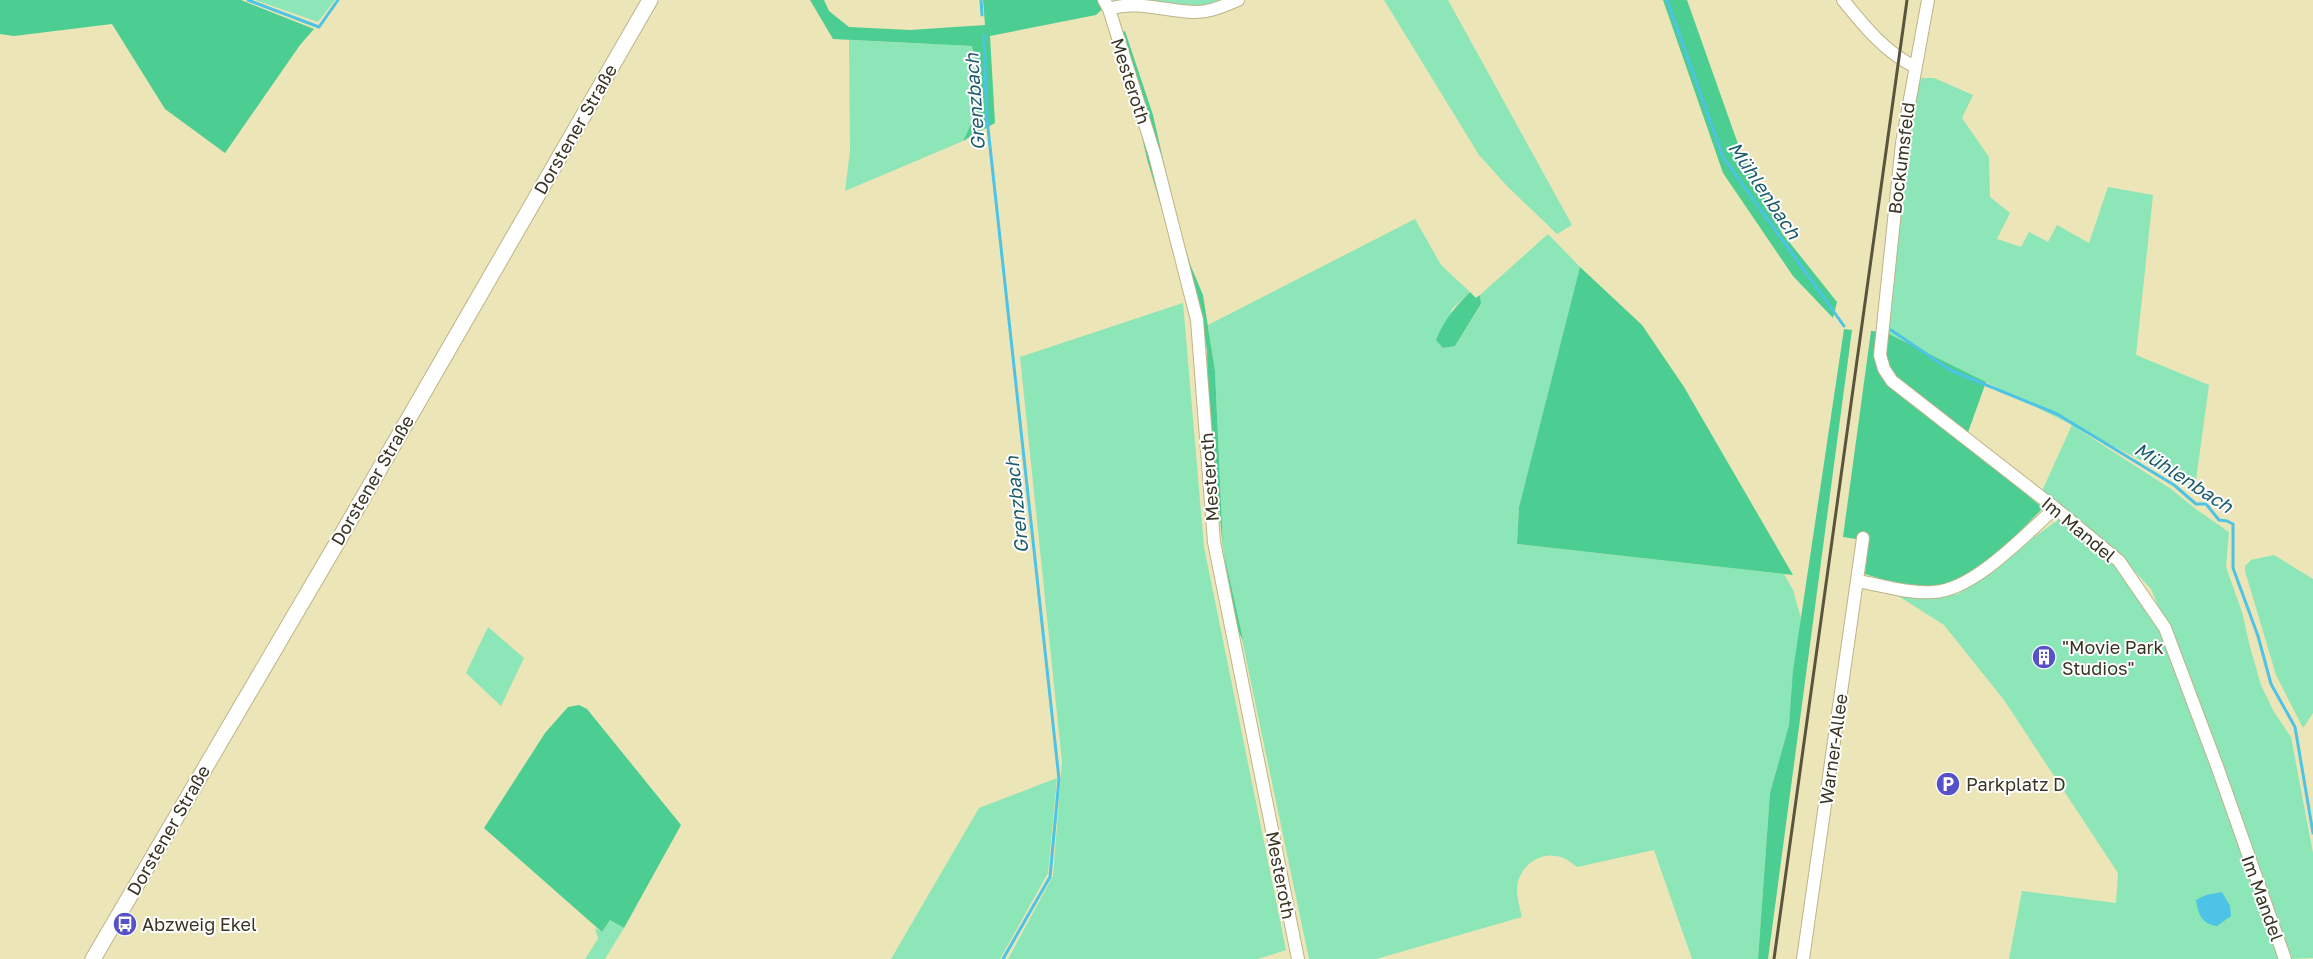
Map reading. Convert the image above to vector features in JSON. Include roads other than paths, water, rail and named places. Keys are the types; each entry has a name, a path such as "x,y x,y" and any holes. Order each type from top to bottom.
{"main road":[{"name":"Dorstener Straße","path":"93,959 329,556 650,0"}],"street":[{"path":"1106,4 1132,4 1194,12 1214,10 1238,0"},
{"path":"1843,0 1878,41 1891,53 1915,67"},
{"name":"Bockumsfeld","path":"1884,318 1902,143 1928,0"},
{"name":"Mesteroth","path":"1106,4 1155,156 1197,320 1214,542 1298,959"},
{"name":"Im Mandel","path":"1884,318 1880,354 1884,369 1892,381 2055,508 2119,561 2166,628 2285,959"},
{"path":"1857,581 1912,592 1935,592 1954,589 1998,559 2055,508"},
{"name":"Warner-Allee","path":"1803,959 1863,538"}],"water":[{"path":"2222,892 2230,906 2231,916 2217,926 2212,925 2202,918 2196,900 2206,895"}],"waterway":[{"path":"248,0 319,27 338,0"},
{"name":"Grenzbach","path":"981,0 982,15"},
{"name":"Mühlenbach","path":"1667,0 1723,157 1844,326"},
{"name":"Grenzbach","path":"984,36 987,119 1059,779 1050,877 1003,959"},
{"name":"Mühlenbach","path":"1891,330 1950,370 2057,414 2174,485 2196,504 2206,504 2219,520 2233,524 2233,568 2258,636 2271,684 2295,727 2313,833"}],"railway":[{"path":"1774,959 1907,0"}],"place":[{"name":"\"Movie Park Studios\"","path":"2044,657"},
{"name":"Parkplatz D","path":"1948,784"},
{"name":"Abzweig Ekel","path":"125,924"}]}
